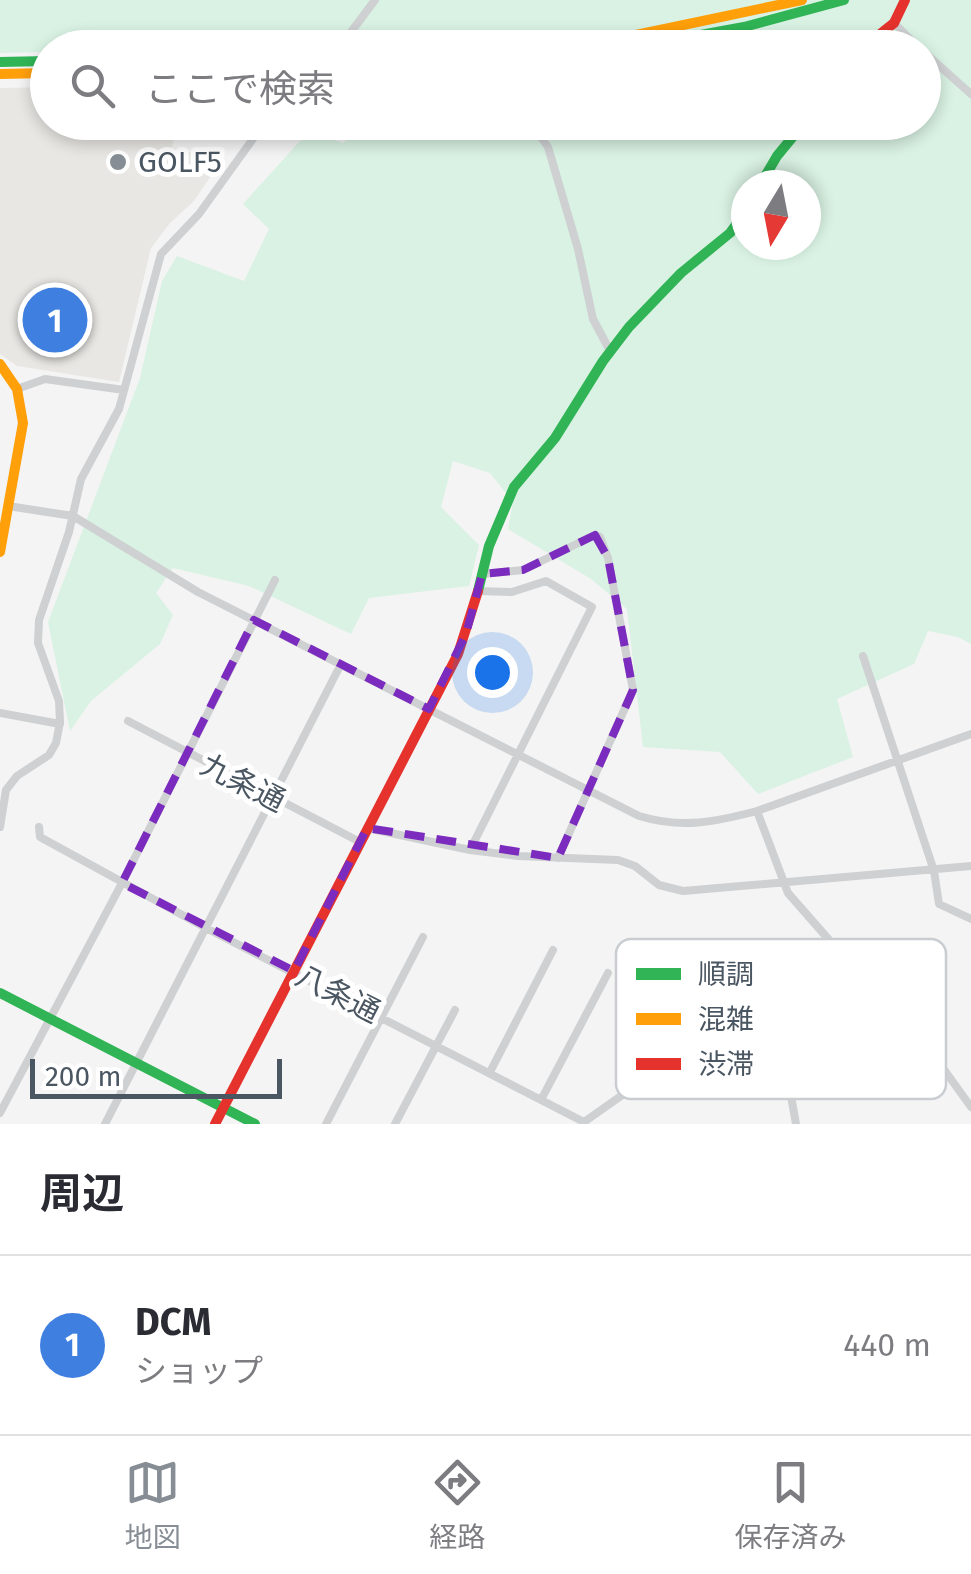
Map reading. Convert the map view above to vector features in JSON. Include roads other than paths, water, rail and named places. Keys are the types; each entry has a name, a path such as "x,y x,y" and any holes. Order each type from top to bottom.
{"main road":[{"path":"664,30 802,0"},
{"path":"723,30 844,0"},
{"path":"886,30 894,24 905,0"},
{"path":"0,62 30,61"},
{"path":"0,74 30,73"},
{"path":"769,170 791,140"},
{"path":"215,1124 462,644 493,536 514,487 555,438 610,351 681,273 731,233"},
{"path":"0,364 17,390 23,423 5,503 0,552"},
{"path":"0,993 255,1124"}],"street":[{"path":"352,30 375,0"},
{"path":"894,24 900,30"},
{"path":"941,68 971,94"},
{"path":"0,827 6,790 17,776 49,755 56,743 59,701 38,643 39,620 80,479 119,409 162,254 199,214 253,140"},
{"path":"543,140 578,249 593,319 610,351"},
{"path":"17,390 45,379 124,390"},
{"path":"5,503 72,516 198,592 588,792 662,823 709,824 757,811 971,734"},
{"path":"482,574 523,570 590,536 600,537 608,558 633,690 558,858"},
{"path":"0,1114 275,580"},
{"path":"470,850 592,607 546,581 512,592 478,591"},
{"path":"863,656 934,871 940,904 971,919"},
{"path":"105,1124 341,664"},
{"path":"0,713 60,724"},
{"name":"九条通","path":"128,722 360,842"},
{"path":"757,811 788,893 827,939"},
{"name":"八条通","path":"38,827 40,837 122,883 542,1098 582,1123 616,1099"},
{"path":"367,828 470,850 618,860 635,866 659,886 684,891 971,866"},
{"path":"326,1124 422,937"},
{"path":"490,1072 553,950"},
{"path":"542,1098 608,973"},
{"path":"394,1124 455,1010"},
{"path":"946,1072 971,1107"},
{"path":"792,1099 796,1124"}],"place":[{"name":"GOLF5","path":"118,162"},
{"name":"DCM","path":"55,320"}]}
